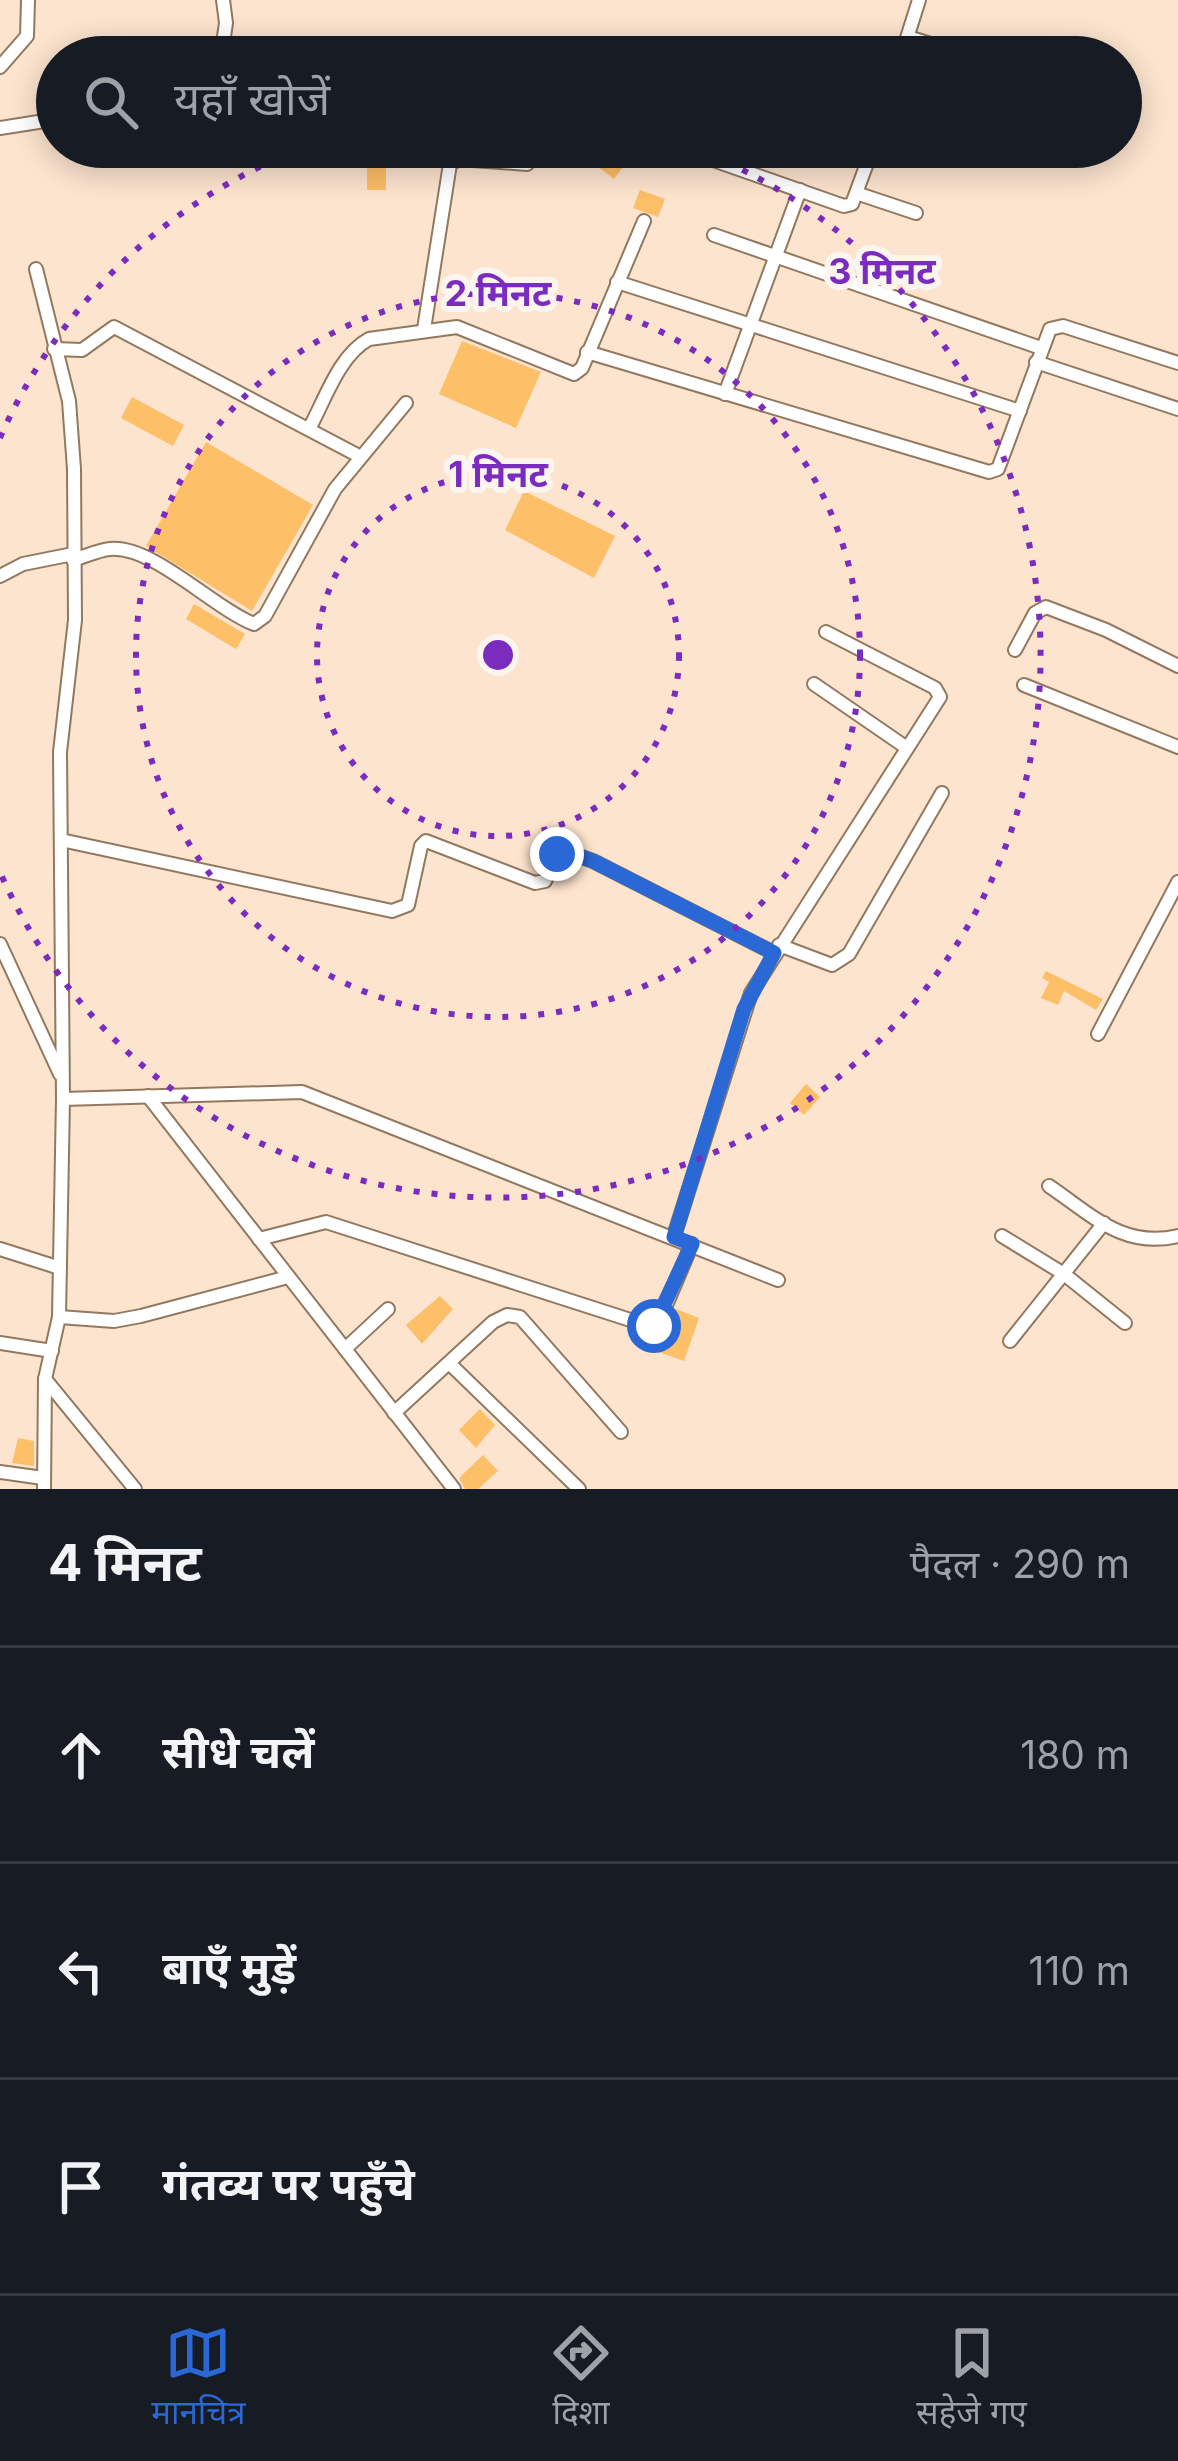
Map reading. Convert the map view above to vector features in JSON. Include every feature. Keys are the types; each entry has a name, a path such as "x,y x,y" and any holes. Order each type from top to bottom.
{"street":[{"path":"0,67 27,36 28,0"},
{"path":"224,0 224,36"},
{"path":"909,36 919,0"},
{"path":"0,128 36,122"},
{"path":"424,329 449,168"},
{"path":"736,168 844,206 859,194 867,168"},
{"path":"725,394 800,190"},
{"path":"859,194 916,213"},
{"path":"309,429 357,345 369,339 445,326 472,330 574,374 582,368 644,220"},
{"path":"714,236 1178,409"},
{"path":"0,1472 43,1484 45,1379 59,1317 63,1099 60,752 76,620 74,469 69,400 36,269"},
{"path":"617,281 1020,411"},
{"path":"587,352 989,472 998,470 1050,328 1063,326 1178,363"},
{"path":"53,349 82,350 114,327 361,457"},
{"path":"0,576 23,564 110,548 126,550 254,624 265,616 334,489 406,404"},
{"path":"1015,650 1035,613 1046,608 1106,630 1178,666"},
{"path":"674,1237 744,1009 777,949 940,698 939,692 826,632"},
{"path":"814,684 907,748"},
{"path":"1024,685 1178,747"},
{"path":"61,840 392,911 408,905 421,846 426,842 535,883 545,881 557,854 565,851 777,949 832,965 849,954 942,793"},
{"path":"1098,1034 1178,882"},
{"path":"0,944 63,1081"},
{"path":"63,1099 302,1092 778,1280"},
{"path":"148,1096 454,1489"},
{"path":"1048,1186 1126,1237 1144,1241 1178,1235"},
{"path":"1010,1341 1104,1223"},
{"path":"259,1239 312,1224 338,1225 649,1326 658,1324 692,1244"},
{"path":"1002,1237 1064,1274 1125,1324"},
{"path":"0,1250 60,1268"},
{"path":"59,1317 114,1321 288,1276"},
{"path":"345,1349 388,1309"},
{"path":"394,1412 507,1315 520,1317 621,1432"},
{"path":"0,1343 52,1351"},
{"path":"449,1364 579,1489"},
{"path":"45,1379 135,1489"}],"building":[{"path":"367,168 386,168 386,190 367,190"},
{"path":"600,168 622,168 614,179"},
{"path":"640,190 665,199 658,217 633,208"},
{"path":"462,341 541,372 516,428 439,394"},
{"path":"132,397 184,425 173,446 121,418"},
{"path":"206,442 313,505 252,611 146,546"},
{"path":"524,491 615,536 594,578 505,530"},
{"path":"194,604 245,634 236,649 186,619"},
{"path":"1046,971 1103,999 1096,1010 1064,991 1058,1005 1041,998 1049,982 1042,978"},
{"path":"806,1084 820,1097 804,1115 790,1103"},
{"path":"440,1296 453,1309 422,1344 406,1325"},
{"path":"676,1309 699,1318 684,1361 656,1351"},
{"path":"480,1409 495,1425 476,1448 459,1430"},
{"path":"18,1438 34,1441 34,1466 12,1463"},
{"path":"483,1455 498,1471 478,1489 465,1489 459,1478"}],"route":[{"path":"557,854 565,851 593,861 774,953 744,1009 674,1237 692,1244 654,1326"}]}
